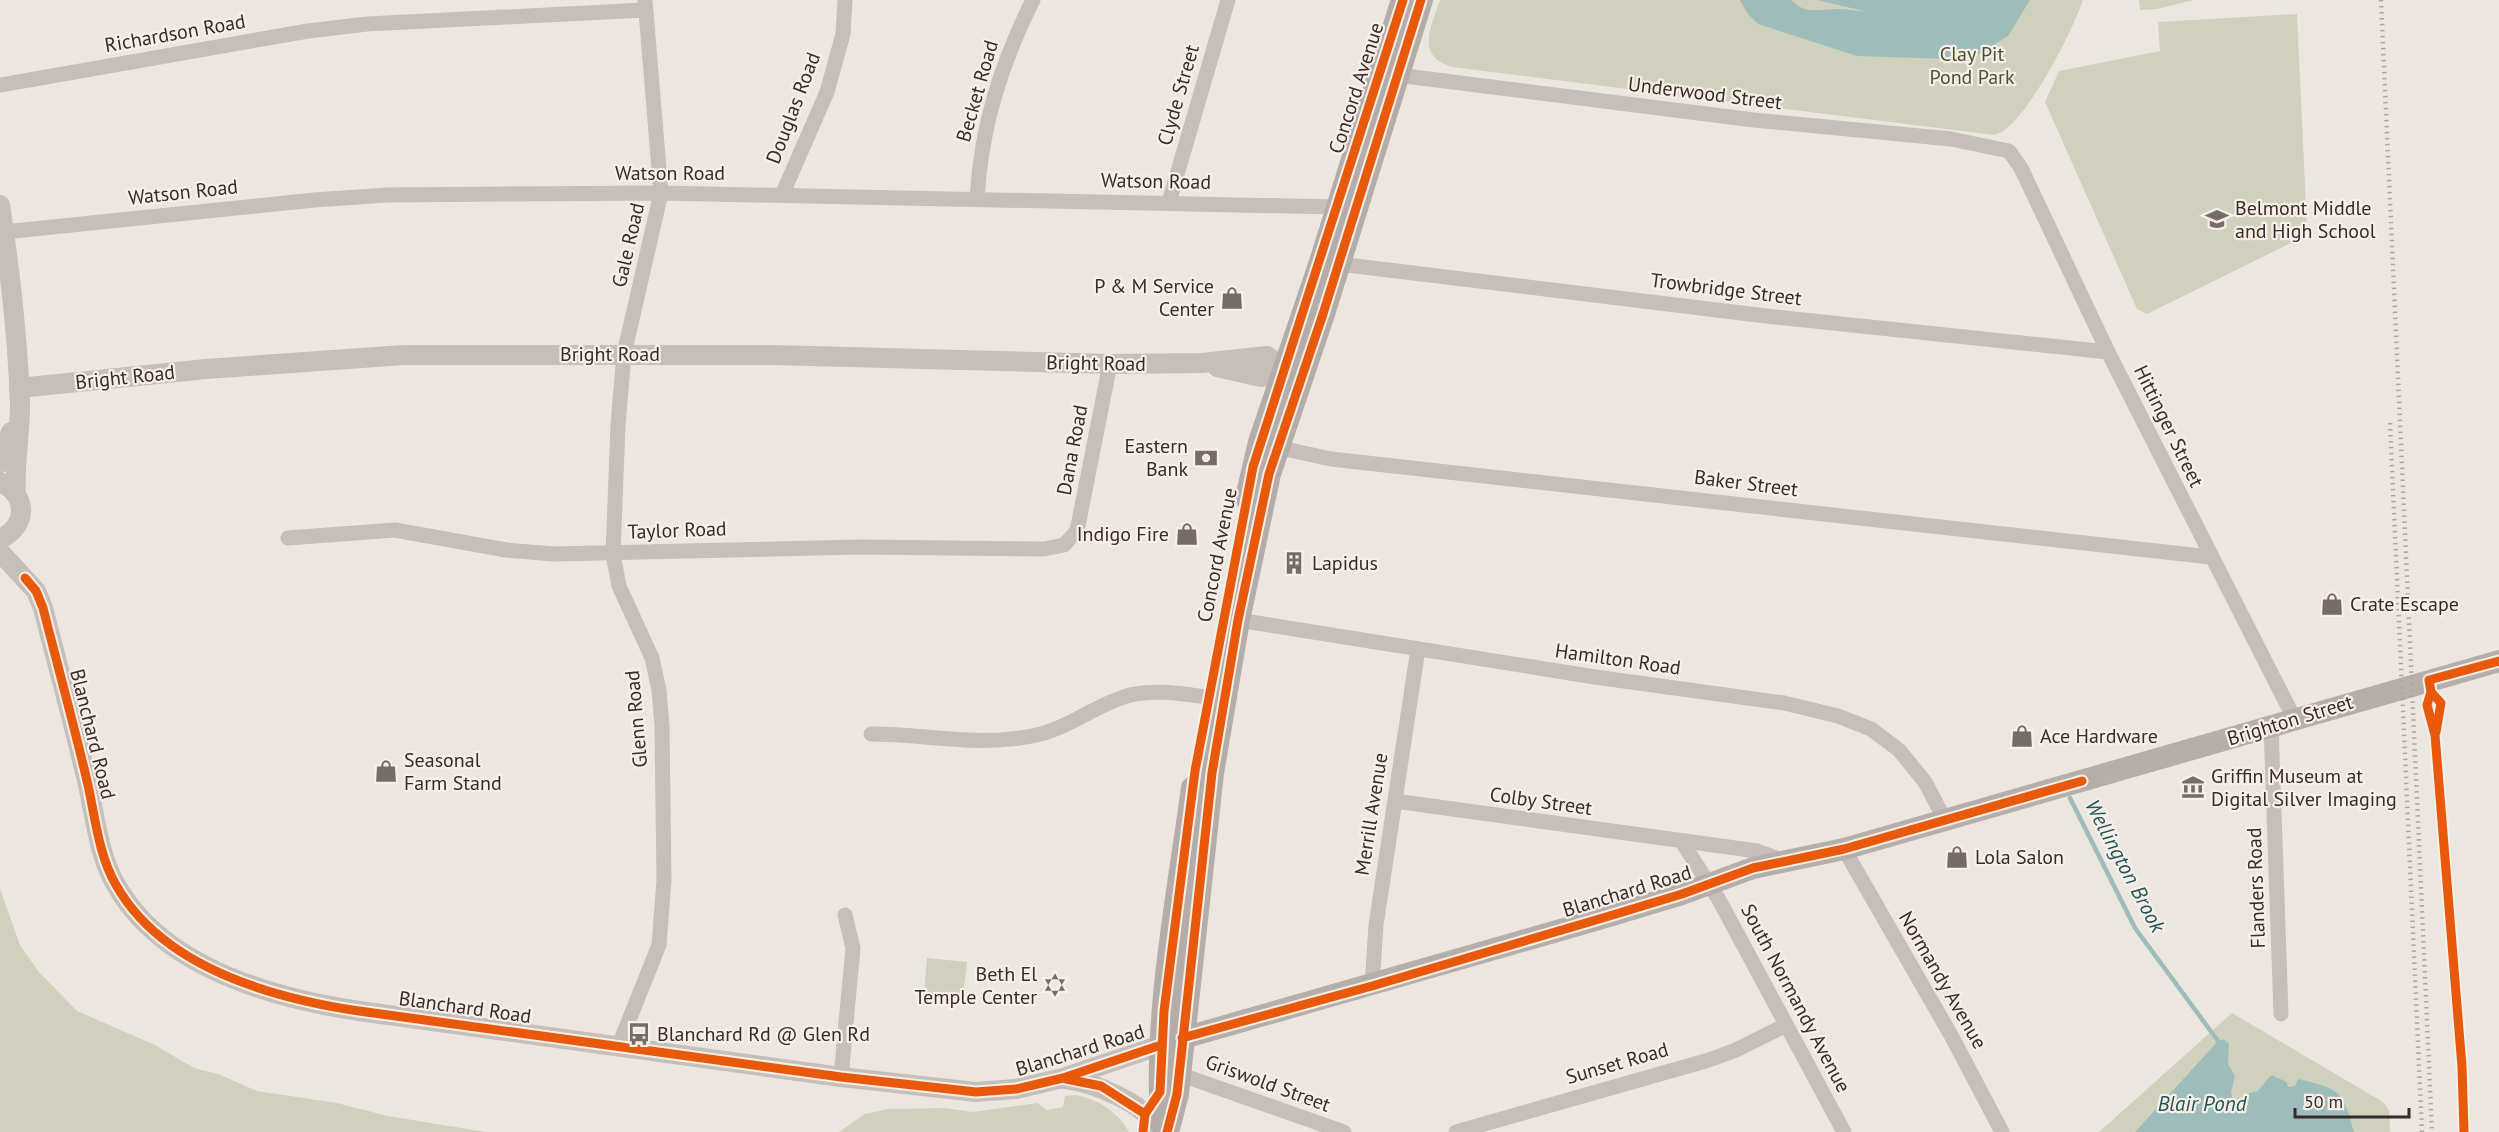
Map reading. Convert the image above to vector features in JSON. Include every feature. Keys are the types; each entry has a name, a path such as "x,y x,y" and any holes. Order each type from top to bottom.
{"main road":[{"name":"Concord Avenue","path":"1389,73 1403,0"},
{"name":"Concord Avenue","path":"1167,1132 1176,1102 1179,1074 1172,1041 1192,791 1208,697 1268,444 1330,263 1389,73 1421,0"},
{"name":"Concord Avenue","path":"1160,1132 1212,773 1268,444"},
{"name":"Brighton Street","path":"2082,781 2186,752 2294,718 2499,661"},
{"name":"Blanchard Road","path":"1172,1041 1372,986 1710,884 1754,868 1844,849 2082,781"}],"street":[{"name":"Douglas Road","path":"782,195 827,92 843,34 845,0"},
{"name":"Becket Road","path":"977,198 979,159 995,90 1013,41 1033,0"},
{"name":"Clyde Street","path":"1169,202 1228,0"},
{"name":"Richardson Road","path":"0,85 308,31 367,24 645,5"},
{"name":"Gale Road","path":"624,354 661,193 645,5"},
{"name":"Underwood Street","path":"1389,73 1754,120 1951,139 2008,151"},
{"name":"Hittinger Street","path":"2008,151 2021,168 2108,352 2210,557 2294,718"},
{"name":"Watson Road","path":"4,232 314,200 387,195 661,193 1346,207"},
{"path":"0,205 20,410 0,463"},
{"name":"Trowbridge Street","path":"1330,263 1766,316 2108,352"},
{"name":"Glenn Road","path":"619,1045 659,945 664,880 662,726 659,690 652,658 619,586 613,554 618,425 624,354"},
{"name":"Bright Road","path":"19,388 206,369 404,355 773,355 1110,364 1202,363 1261,377 1293,370"},
{"name":"Dana Road","path":"1068,541 1077,531 1087,489 1110,364"},
{"name":"Blanchard Road","path":"20,410 14,468 8,488 22,511 8,533 15,546 25,578"},
{"name":"Baker Street","path":"1268,444 1331,459 1444,469 2210,557"},
{"name":"Taylor Road","path":"288,538 395,530 506,550 613,554 671,549 860,547 1044,549 1064,545 1068,541"},
{"name":"Blanchard Road","path":"0,552 36,591 43,608 100,842 115,884 134,911 158,934 186,955 269,993 312,1004 841,1077 976,1092 1016,1089 1063,1078 1172,1041"},
{"name":"Hamilton Road","path":"1238,620 1595,677 1784,703 1838,716 1871,729 1899,750 1926,782 1945,820"},
{"name":"Merrill Avenue","path":"1372,986 1376,925 1418,649"},
{"path":"871,734 952,742 991,741 1033,736 1059,728 1128,696 1151,692 1208,697"},
{"name":"Flanders Road","path":"2271,725 2281,1014"},
{"name":"Colby Street","path":"1395,801 1757,851 1786,862"},
{"path":"1682,842 1710,884"},
{"name":"Normandy Avenue","path":"1844,849 1952,1037 2002,1132"},
{"name":"South Normandy Avenue","path":"1710,884 1844,1132"},
{"path":"841,1077 854,948 845,915"},
{"name":"Sunset Road","path":"1456,1132 1718,1056 1786,1025"},
{"name":"Griswold Street","path":"1179,1074 1344,1132"},
{"path":"1063,1078 1101,1086 1145,1114 1160,1132"}],"green space":[{"name":"Clay Pit Pond Park","path":"1440,0 2083,0 2069,33 2033,98 2006,129 1994,135 1452,67 1433,56 1430,48 1430,30"},
{"path":"2139,0 2194,0 2157,9 2140,10"},
{"path":"2297,14 2307,229 2301,238 2147,314 2137,309 2045,102 2059,71 2160,51 2158,22"},
{"path":"0,889 20,945 38,971 77,1011 155,1045 194,1068 218,1074 257,1091 337,1103 388,1116 486,1132 0,1132"},
{"path":"927,958 967,962 963,997 924,993"},
{"path":"2232,1013 2383,1102 2389,1110 2390,1132 2099,1132"},
{"path":"1076,1095 1092,1100 1113,1112 1129,1132 839,1132 865,1114 889,1109 945,1108 972,1112 1037,1103 1047,1110 1063,1107 1065,1096"}],"water":[{"path":"1740,0 1791,0 1796,5 1807,9 1868,12 1817,0 2030,0 2008,36 1979,54 1951,59 1857,56 1758,24 1747,13"},
{"name":"Blair Pond","path":"2224,1039 2229,1044 2228,1064 2235,1076 2231,1092 2234,1109 2240,1108 2246,1094 2258,1091 2271,1075 2287,1082 2288,1087 2295,1086 2298,1079 2331,1089 2338,1094 2347,1107 2354,1132 2135,1132 2218,1041"}],"waterway":[{"name":"Wellington Brook","path":"2070,798 2135,928 2218,1041 2218,1047"}],"railway":[{"path":"2381,0 2432,1132"},
{"path":"2390,423 2422,1132"}],"cycle path":[{"path":"1143,1132 1145,1114 1160,1092 1164,1011 1195,771 1253,467 1403,0"},
{"path":"1167,1132 1177,1094 1212,773 1238,620 1269,474 1323,314 1421,0"},
{"path":"25,578 36,591 43,608 83,763 105,862 110,874 136,914 162,938 191,958 222,974 291,998 359,1011 841,1077 976,1092 1016,1089 1063,1078 1161,1045"},
{"path":"2436,732 2441,703 2431,692 2429,680 2499,661"},
{"path":"2431,692 2427,705 2435,735 2462,1067 2464,1132"},
{"path":"1182,1038 1372,986 1606,917 1682,894 1753,868 1844,849 2082,781"},
{"path":"1066,1079 1101,1086 1145,1114"}],"place":[{"name":"Belmont Middle and High School","path":"2217,219"},
{"name":"P & M Service Center","path":"1232,298"},
{"name":"Eastern Bank","path":"1206,458"},
{"name":"Indigo Fire","path":"1187,534"},
{"name":"Lapidus","path":"1294,563"},
{"name":"Crate Escape","path":"2332,604"},
{"name":"Ace Hardware","path":"2022,736"},
{"name":"Seasonal Farm Stand","path":"386,771"},
{"name":"Griffin Museum at Digital Silver Imaging","path":"2193,787"},
{"name":"Lola Salon","path":"1957,857"},
{"name":"Beth El Temple Center","path":"1055,985"},
{"name":"Blanchard Rd @ Glen Rd","path":"639,1034"}]}
